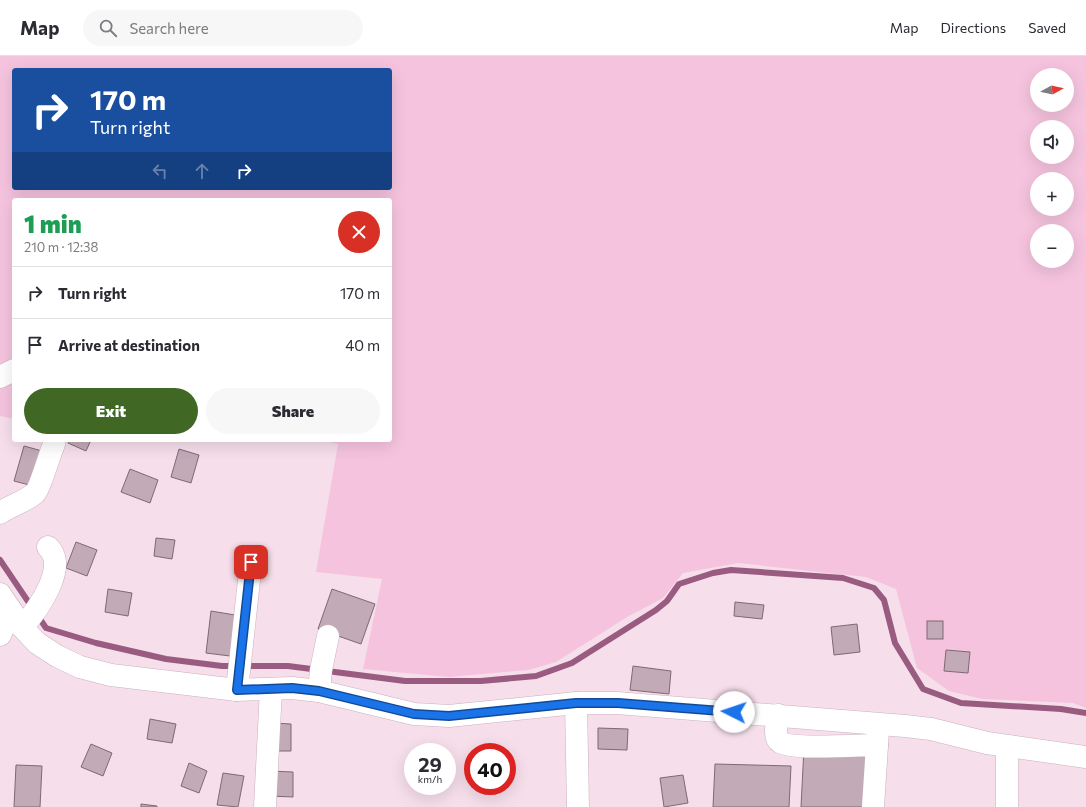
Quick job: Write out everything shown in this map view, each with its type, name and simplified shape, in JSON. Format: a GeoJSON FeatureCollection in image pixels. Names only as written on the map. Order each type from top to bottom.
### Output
{"type":"FeatureCollection","features":[{"type":"Feature","properties":{"kind":"street"},"geometry":{"type":"LineString","coordinates":[[0,377],[12,371]]}},
{"type":"Feature","properties":{"kind":"street"},"geometry":{"type":"LineString","coordinates":[[0,513],[10,506],[21,503],[36,492],[54,444]]}},
{"type":"Feature","properties":{"kind":"street"},"geometry":{"type":"LineString","coordinates":[[0,635],[52,577],[55,560],[53,552],[48,547]]}},
{"type":"Feature","properties":{"kind":"street"},"geometry":{"type":"LineString","coordinates":[[238,679],[251,562]]}},
{"type":"Feature","properties":{"kind":"street"},"geometry":{"type":"LineString","coordinates":[[21,611],[37,643],[57,656],[80,667],[111,675],[238,679],[271,690],[292,688],[323,664],[414,714],[449,716],[576,703],[618,703],[878,723],[931,729],[1007,746],[1086,757]]}},
{"type":"Feature","properties":{"kind":"street"},"geometry":{"type":"LineString","coordinates":[[265,807],[271,690]]}},
{"type":"Feature","properties":{"kind":"street"},"geometry":{"type":"LineString","coordinates":[[576,703],[578,807]]}},
{"type":"Feature","properties":{"kind":"street"},"geometry":{"type":"LineString","coordinates":[[778,715],[776,738],[780,743],[794,746],[877,745]]}},
{"type":"Feature","properties":{"kind":"street"},"geometry":{"type":"LineString","coordinates":[[873,807],[878,723]]}},
{"type":"Feature","properties":{"kind":"street"},"geometry":{"type":"LineString","coordinates":[[1007,746],[1007,807]]}},
{"type":"Feature","properties":{"kind":"shaded area"},"geometry":{"type":"Polygon","coordinates":[[[0,56],[1086,56],[1086,708],[1073,703],[982,699],[949,691],[917,668],[896,589],[866,577],[738,563],[683,573],[663,598],[627,617],[556,662],[528,670],[449,677],[363,669],[382,579],[316,572],[338,444],[330,442],[392,442],[392,198],[12,198],[12,419],[0,416],[0,56]]]}},
{"type":"Feature","properties":{"kind":"building"},"geometry":{"type":"Polygon","coordinates":[[[69,442],[90,442],[86,451],[68,443],[69,442]]]}},
{"type":"Feature","properties":{"kind":"building"},"geometry":{"type":"Polygon","coordinates":[[[24,446],[46,452],[37,487],[14,481],[24,446]]]}},
{"type":"Feature","properties":{"kind":"building"},"geometry":{"type":"Polygon","coordinates":[[[179,449],[199,455],[191,483],[171,477],[179,449]]]}},
{"type":"Feature","properties":{"kind":"building"},"geometry":{"type":"Polygon","coordinates":[[[130,469],[158,480],[150,503],[121,492],[130,469]]]}},
{"type":"Feature","properties":{"kind":"building"},"geometry":{"type":"Polygon","coordinates":[[[156,538],[175,540],[172,559],[154,556],[156,538]]]}},
{"type":"Feature","properties":{"kind":"building"},"geometry":{"type":"Polygon","coordinates":[[[76,542],[97,550],[87,576],[66,568],[76,542]]]}},
{"type":"Feature","properties":{"kind":"building"},"geometry":{"type":"Polygon","coordinates":[[[108,589],[132,593],[128,616],[105,612],[108,589]]]}},
{"type":"Feature","properties":{"kind":"building"},"geometry":{"type":"Polygon","coordinates":[[[332,589],[375,604],[361,644],[318,629],[332,589]]]}},
{"type":"Feature","properties":{"kind":"building"},"geometry":{"type":"Polygon","coordinates":[[[735,602],[764,605],[762,619],[734,616],[735,602]]]}},
{"type":"Feature","properties":{"kind":"building"},"geometry":{"type":"Polygon","coordinates":[[[211,611],[235,615],[230,656],[206,653],[211,611]]]}},
{"type":"Feature","properties":{"kind":"building"},"geometry":{"type":"Polygon","coordinates":[[[927,621],[943,621],[943,639],[927,639],[927,621]]]}},
{"type":"Feature","properties":{"kind":"building"},"geometry":{"type":"Polygon","coordinates":[[[857,624],[860,652],[834,655],[831,627],[857,624]]]}},
{"type":"Feature","properties":{"kind":"building"},"geometry":{"type":"Polygon","coordinates":[[[946,650],[970,652],[968,673],[944,671],[946,650]]]}},
{"type":"Feature","properties":{"kind":"building"},"geometry":{"type":"Polygon","coordinates":[[[633,666],[671,671],[669,694],[630,690],[633,666]]]}},
{"type":"Feature","properties":{"kind":"building"},"geometry":{"type":"Polygon","coordinates":[[[150,719],[176,724],[172,743],[147,739],[150,719]]]}},
{"type":"Feature","properties":{"kind":"building"},"geometry":{"type":"Polygon","coordinates":[[[273,723],[291,724],[291,751],[273,751],[273,723]]]}},
{"type":"Feature","properties":{"kind":"building"},"geometry":{"type":"Polygon","coordinates":[[[598,728],[628,729],[627,750],[598,749],[598,728]]]}},
{"type":"Feature","properties":{"kind":"building"},"geometry":{"type":"Polygon","coordinates":[[[91,744],[112,753],[103,776],[81,767],[91,744]]]}},
{"type":"Feature","properties":{"kind":"building"},"geometry":{"type":"Polygon","coordinates":[[[804,747],[871,750],[869,807],[801,807],[804,747]]]}},
{"type":"Feature","properties":{"kind":"building"},"geometry":{"type":"Polygon","coordinates":[[[189,763],[207,771],[199,793],[181,786],[189,763]]]}},
{"type":"Feature","properties":{"kind":"building"},"geometry":{"type":"Polygon","coordinates":[[[715,764],[791,766],[789,807],[713,807],[715,764]]]}},
{"type":"Feature","properties":{"kind":"building"},"geometry":{"type":"Polygon","coordinates":[[[16,765],[42,766],[40,807],[14,807],[16,765]]]}},
{"type":"Feature","properties":{"kind":"building"},"geometry":{"type":"Polygon","coordinates":[[[270,771],[293,772],[293,797],[269,796],[270,771]]]}},
{"type":"Feature","properties":{"kind":"building"},"geometry":{"type":"Polygon","coordinates":[[[223,773],[244,776],[238,807],[217,805],[223,773]]]}},
{"type":"Feature","properties":{"kind":"building"},"geometry":{"type":"Polygon","coordinates":[[[683,775],[688,803],[664,807],[660,778],[683,775]]]}},
{"type":"Feature","properties":{"kind":"building"},"geometry":{"type":"Polygon","coordinates":[[[141,804],[157,806],[157,807],[141,807],[141,804]]]}},
{"type":"Feature","properties":{"kind":"waterway"},"geometry":{"type":"LineString","coordinates":[[0,560],[46,628],[96,643],[166,659],[222,666],[288,666],[405,681],[481,681],[536,676],[572,663],[656,610],[667,601],[679,584],[713,573],[731,570],[843,578],[874,588],[884,600],[895,643],[923,689],[961,703],[1061,709],[1086,713]]}},
{"type":"Feature","properties":{"kind":"route"},"geometry":{"type":"LineString","coordinates":[[251,562],[237,690],[271,690],[292,688],[319,691],[414,714],[449,716],[576,703],[618,703],[734,712]]}}]}
